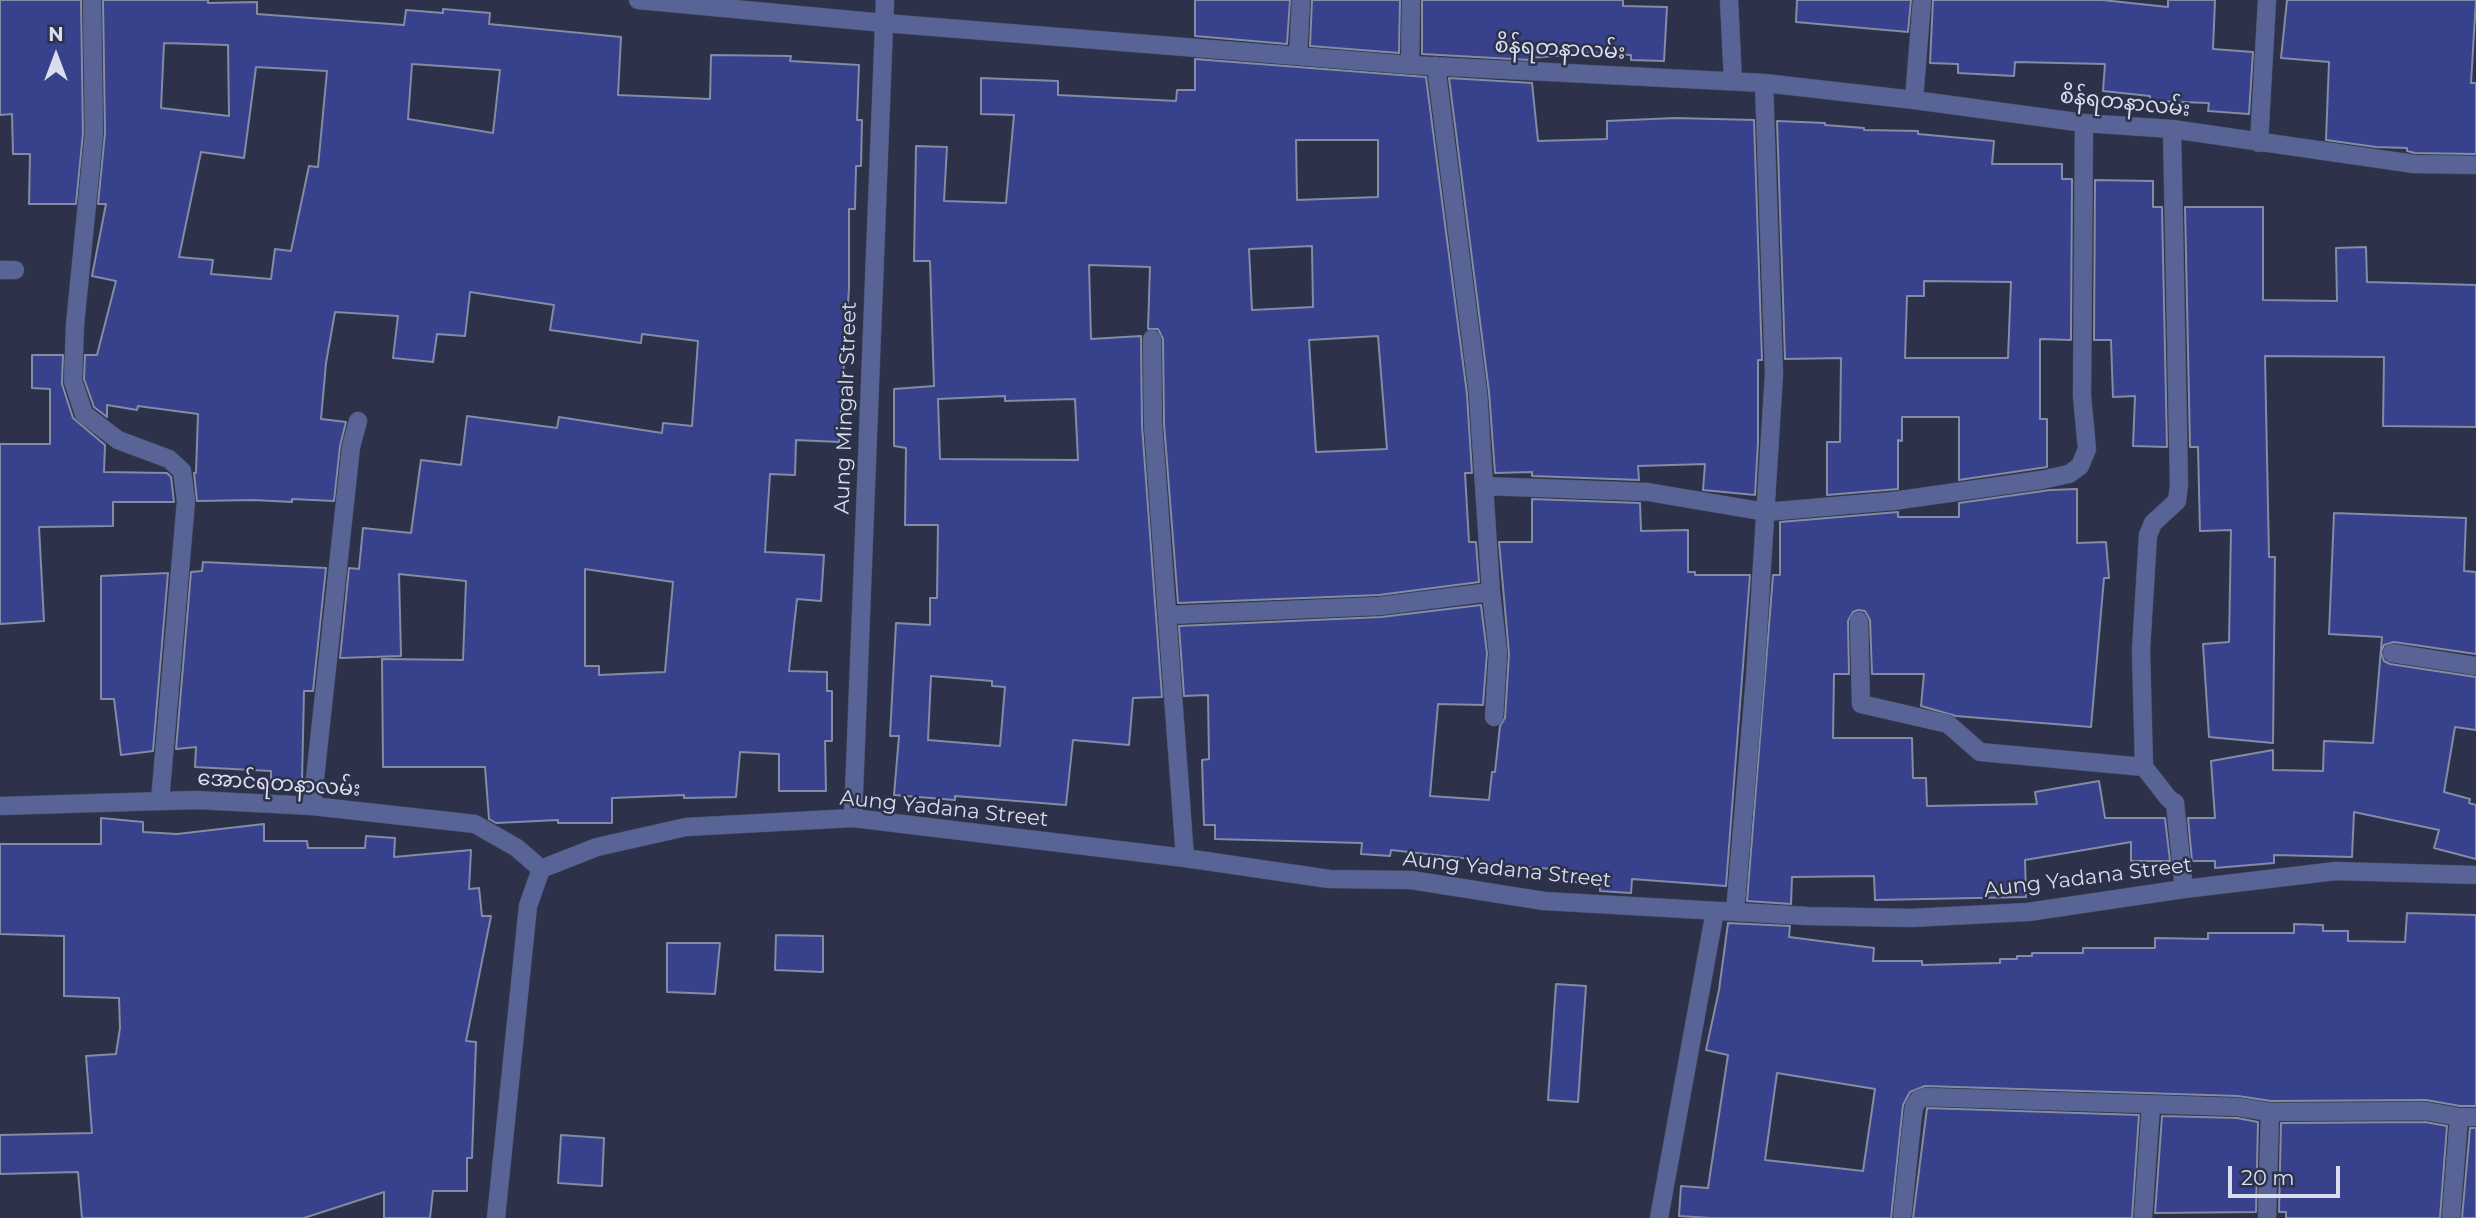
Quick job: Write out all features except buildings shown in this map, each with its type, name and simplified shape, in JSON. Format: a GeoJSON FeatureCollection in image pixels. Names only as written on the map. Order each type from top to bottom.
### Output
{"type":"FeatureCollection","features":[{"type":"Feature","properties":{"kind":"street"},"geometry":{"type":"LineString","coordinates":[[92,0],[94,132],[75,325],[73,381],[85,414],[118,440],[169,459],[182,471],[186,501],[160,801]]}},
{"type":"Feature","properties":{"kind":"street","name":"စိန်ရတနာလမ်း"},"geometry":{"type":"LineString","coordinates":[[638,0],[884,23],[1410,65],[1764,83],[2084,123],[2172,130],[2414,164],[2476,164]]}},
{"type":"Feature","properties":{"kind":"street","name":"Aung Mingalr Street"},"geometry":{"type":"LineString","coordinates":[[853,818],[885,0]]}},
{"type":"Feature","properties":{"kind":"street"},"geometry":{"type":"LineString","coordinates":[[1298,56],[1301,0]]}},
{"type":"Feature","properties":{"kind":"street"},"geometry":{"type":"LineString","coordinates":[[1410,65],[1412,0]]}},
{"type":"Feature","properties":{"kind":"street"},"geometry":{"type":"LineString","coordinates":[[1729,0],[1733,81]]}},
{"type":"Feature","properties":{"kind":"street"},"geometry":{"type":"LineString","coordinates":[[1914,100],[1922,0]]}},
{"type":"Feature","properties":{"kind":"street"},"geometry":{"type":"LineString","coordinates":[[2259,143],[2267,0]]}},
{"type":"Feature","properties":{"kind":"street"},"geometry":{"type":"LineString","coordinates":[[1436,66],[1478,393],[1491,592],[1498,653],[1494,718]]}},
{"type":"Feature","properties":{"kind":"street"},"geometry":{"type":"LineString","coordinates":[[1735,912],[1755,678],[1774,373],[1764,83]]}},
{"type":"Feature","properties":{"kind":"street"},"geometry":{"type":"LineString","coordinates":[[1485,486],[1648,492],[1766,512],[1894,501],[2041,481],[2068,474],[2080,466],[2087,449],[2082,396],[2084,123]]}},
{"type":"Feature","properties":{"kind":"street"},"geometry":{"type":"LineString","coordinates":[[2172,130],[2179,485],[2177,501],[2153,523],[2148,535],[2141,650],[2144,767],[2175,803],[2184,889]]}},
{"type":"Feature","properties":{"kind":"street"},"geometry":{"type":"LineString","coordinates":[[1152,339],[1153,424],[1185,858]]}},
{"type":"Feature","properties":{"kind":"street"},"geometry":{"type":"LineString","coordinates":[[312,806],[351,447],[358,421]]}},
{"type":"Feature","properties":{"kind":"street"},"geometry":{"type":"LineString","coordinates":[[1168,615],[1380,606],[1491,592]]}},
{"type":"Feature","properties":{"kind":"street"},"geometry":{"type":"LineString","coordinates":[[1858,621],[1861,704],[1948,724],[1980,752],[2144,767]]}},
{"type":"Feature","properties":{"kind":"street"},"geometry":{"type":"LineString","coordinates":[[2392,653],[2476,666]]}},
{"type":"Feature","properties":{"kind":"street","name":"အောင်ရတနာလမ်း"},"geometry":{"type":"LineString","coordinates":[[0,806],[196,800],[312,806],[475,824],[517,848],[541,869]]}},
{"type":"Feature","properties":{"kind":"street","name":"Aung Yadana Street"},"geometry":{"type":"LineString","coordinates":[[541,869],[597,847],[686,827],[853,818],[1185,858],[1329,879],[1411,880],[1544,901],[1807,916],[1911,918],[2028,912],[2184,889],[2336,872],[2476,875]]}},
{"type":"Feature","properties":{"kind":"street"},"geometry":{"type":"LineString","coordinates":[[496,1218],[528,906],[541,869]]}},
{"type":"Feature","properties":{"kind":"street"},"geometry":{"type":"LineString","coordinates":[[1659,1218],[1716,911]]}},
{"type":"Feature","properties":{"kind":"street"},"geometry":{"type":"LineString","coordinates":[[1902,1218],[1914,1107],[1919,1099],[1938,1098],[2238,1107],[2270,1112],[2426,1111],[2468,1117],[2451,1218]]}},
{"type":"Feature","properties":{"kind":"street"},"geometry":{"type":"LineString","coordinates":[[2143,1218],[2151,1105]]}},
{"type":"Feature","properties":{"kind":"street"},"geometry":{"type":"LineString","coordinates":[[2267,1218],[2270,1112]]}}]}
